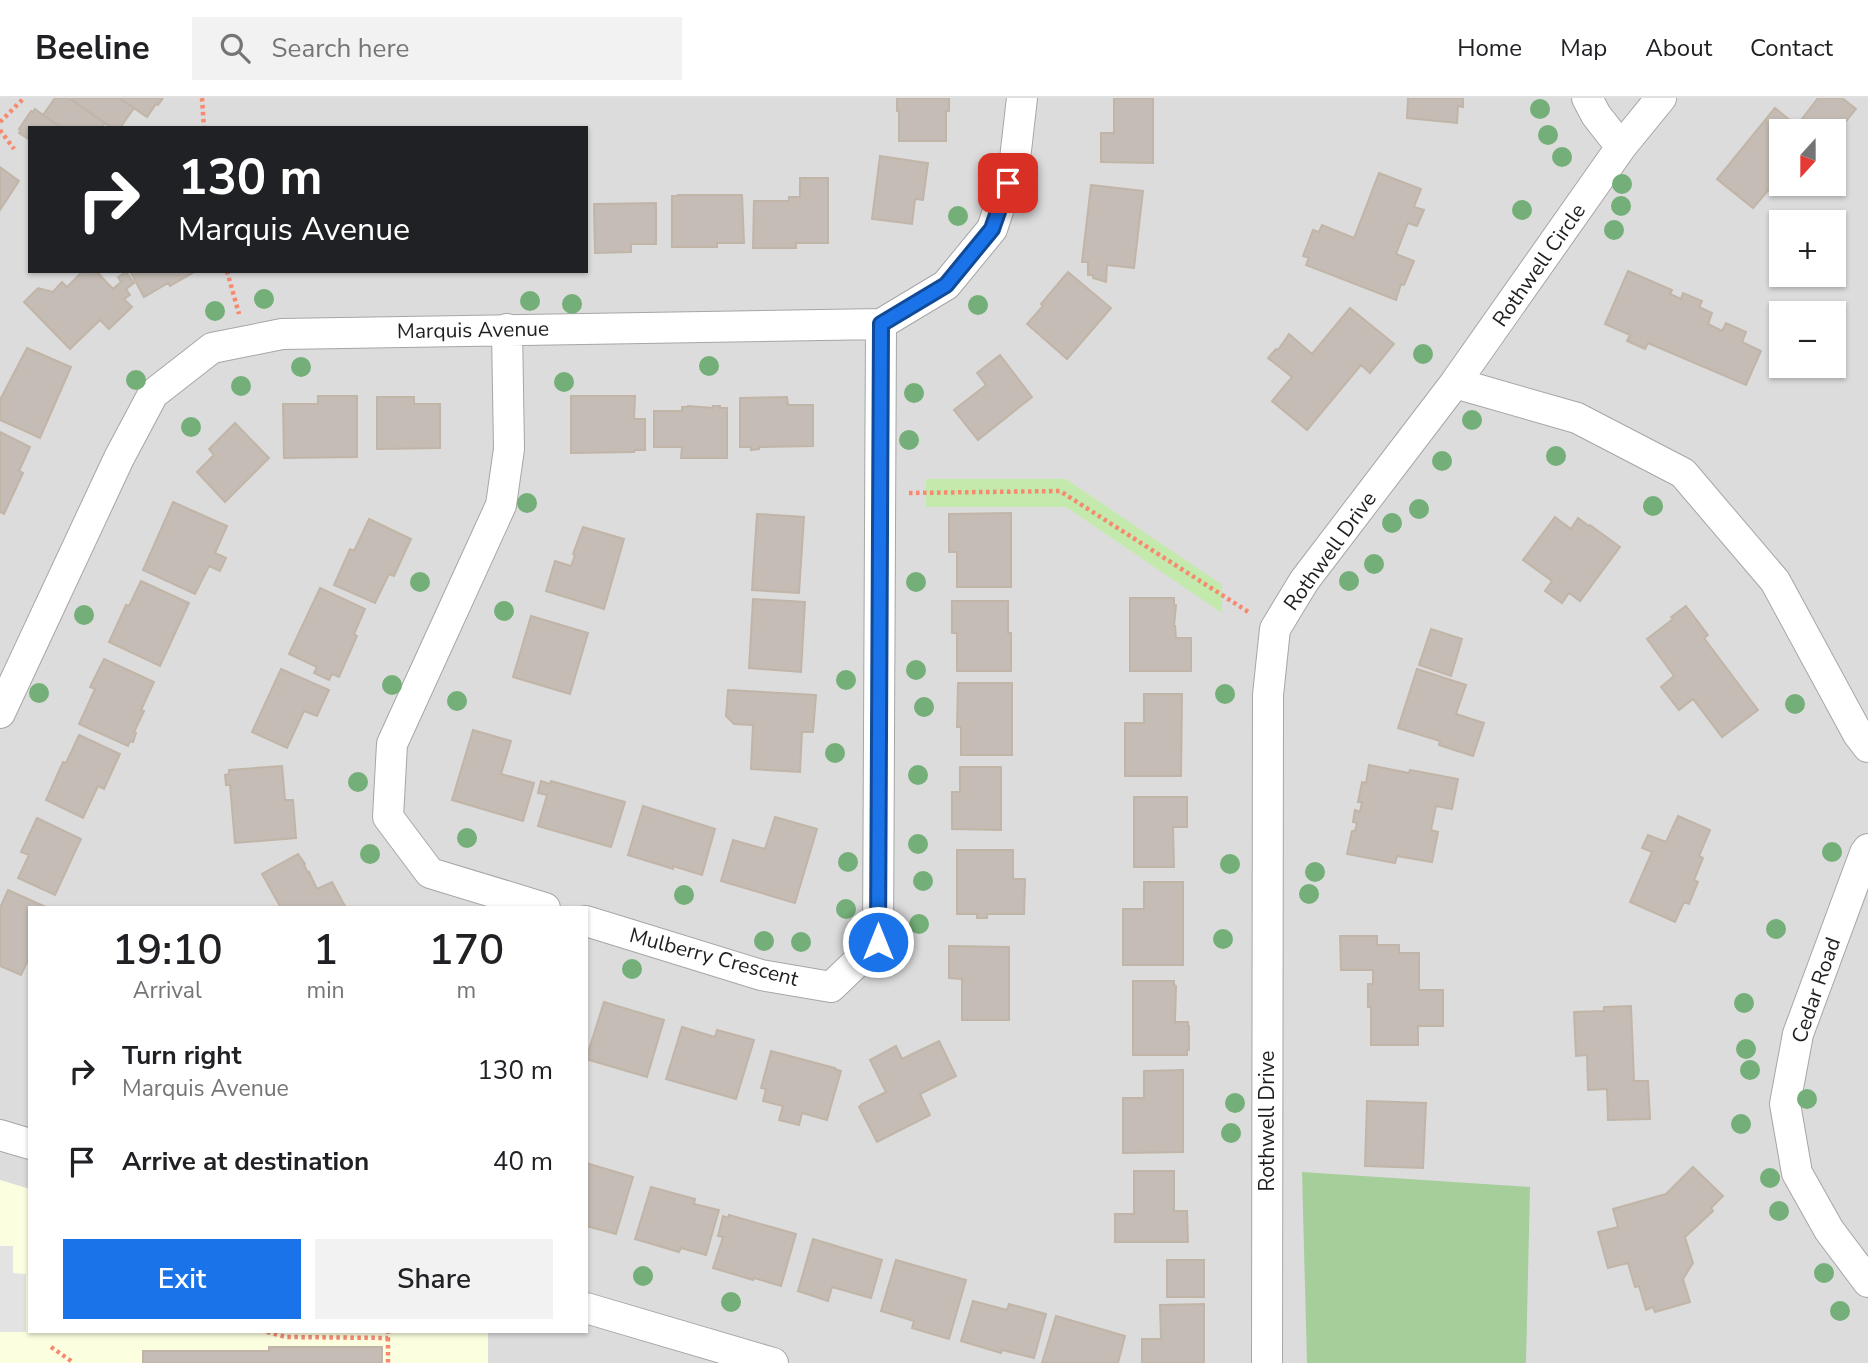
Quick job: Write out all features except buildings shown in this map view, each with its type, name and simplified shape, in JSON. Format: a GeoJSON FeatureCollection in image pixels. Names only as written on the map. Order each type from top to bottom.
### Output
{"type":"FeatureCollection","features":[{"type":"Feature","properties":{"kind":"street"},"geometry":{"type":"LineString","coordinates":[[881,324],[946,285],[992,229],[1015,159],[1022,98]]}},
{"type":"Feature","properties":{"kind":"street"},"geometry":{"type":"LineString","coordinates":[[1587,98],[1621,147]]}},
{"type":"Feature","properties":{"kind":"street","name":"Rothwell Circle"},"geometry":{"type":"LineString","coordinates":[[1455,383],[1621,147],[1661,98]]}},
{"type":"Feature","properties":{"kind":"street","name":"Marquis Avenue"},"geometry":{"type":"LineString","coordinates":[[0,713],[119,458],[153,394],[212,348],[282,334],[881,324]]}},
{"type":"Feature","properties":{"kind":"street","name":"Mulberry Crescent"},"geometry":{"type":"LineString","coordinates":[[588,922],[761,975],[831,987],[878,942],[881,324]]}},
{"type":"Feature","properties":{"kind":"street"},"geometry":{"type":"LineString","coordinates":[[507,329],[509,449],[501,505],[392,744],[388,817],[430,873],[538,906]]}},
{"type":"Feature","properties":{"kind":"street"},"geometry":{"type":"LineString","coordinates":[[1455,383],[1577,418],[1683,473],[1775,582],[1858,734],[1868,747]]}},
{"type":"Feature","properties":{"kind":"street","name":"Rothwell Drive"},"geometry":{"type":"LineString","coordinates":[[1267,1363],[1268,709],[1275,629],[1304,581],[1455,383]]}},
{"type":"Feature","properties":{"kind":"street","name":"Cedar Road"},"geometry":{"type":"LineString","coordinates":[[1868,849],[1798,1034],[1785,1104],[1797,1172],[1829,1230],[1868,1282]]}},
{"type":"Feature","properties":{"kind":"street"},"geometry":{"type":"LineString","coordinates":[[0,1135],[28,1143]]}},
{"type":"Feature","properties":{"kind":"street"},"geometry":{"type":"LineString","coordinates":[[588,1309],[692,1352],[773,1363]]}},
{"type":"Feature","properties":{"kind":"path"},"geometry":{"type":"LineString","coordinates":[[0,122],[24,98]]}},
{"type":"Feature","properties":{"kind":"path"},"geometry":{"type":"LineString","coordinates":[[202,98],[204,126]]}},
{"type":"Feature","properties":{"kind":"path"},"geometry":{"type":"LineString","coordinates":[[0,130],[14,149]]}},
{"type":"Feature","properties":{"kind":"path"},"geometry":{"type":"LineString","coordinates":[[228,273],[239,315]]}},
{"type":"Feature","properties":{"kind":"path"},"geometry":{"type":"LineString","coordinates":[[880,494],[1060,491],[1275,629]]}},
{"type":"Feature","properties":{"kind":"path"},"geometry":{"type":"LineString","coordinates":[[271,1333],[285,1337],[388,1338]]}},
{"type":"Feature","properties":{"kind":"path"},"geometry":{"type":"LineString","coordinates":[[387,1333],[388,1363]]}},
{"type":"Feature","properties":{"kind":"path"},"geometry":{"type":"LineString","coordinates":[[51,1347],[74,1363]]}},
{"type":"Feature","properties":{"kind":"shaded area"},"geometry":{"type":"Polygon","coordinates":[[[0,98],[1868,98],[1868,1363],[0,1363],[0,98]]]}},
{"type":"Feature","properties":{"kind":"shaded area"},"geometry":{"type":"Polygon","coordinates":[[[0,1180],[28,1188],[28,1333],[488,1333],[488,1363],[0,1363],[0,1180]]]}},
{"type":"Feature","properties":{"kind":"shaded area"},"geometry":{"type":"Polygon","coordinates":[[[0,1246],[13,1246],[13,1273],[26,1274],[26,1332],[0,1332],[0,1246]]]}},
{"type":"Feature","properties":{"kind":"green space"},"geometry":{"type":"Polygon","coordinates":[[[926,479],[1066,479],[1222,585],[1222,613],[1066,507],[926,507],[926,479]]]}},
{"type":"Feature","properties":{"kind":"green space"},"geometry":{"type":"Polygon","coordinates":[[[1302,1172],[1530,1187],[1526,1363],[1307,1363],[1302,1172]]]}},
{"type":"Feature","properties":{"kind":"route"},"geometry":{"type":"LineString","coordinates":[[878,942],[881,324],[946,285],[992,229],[1008,183]]}}]}
